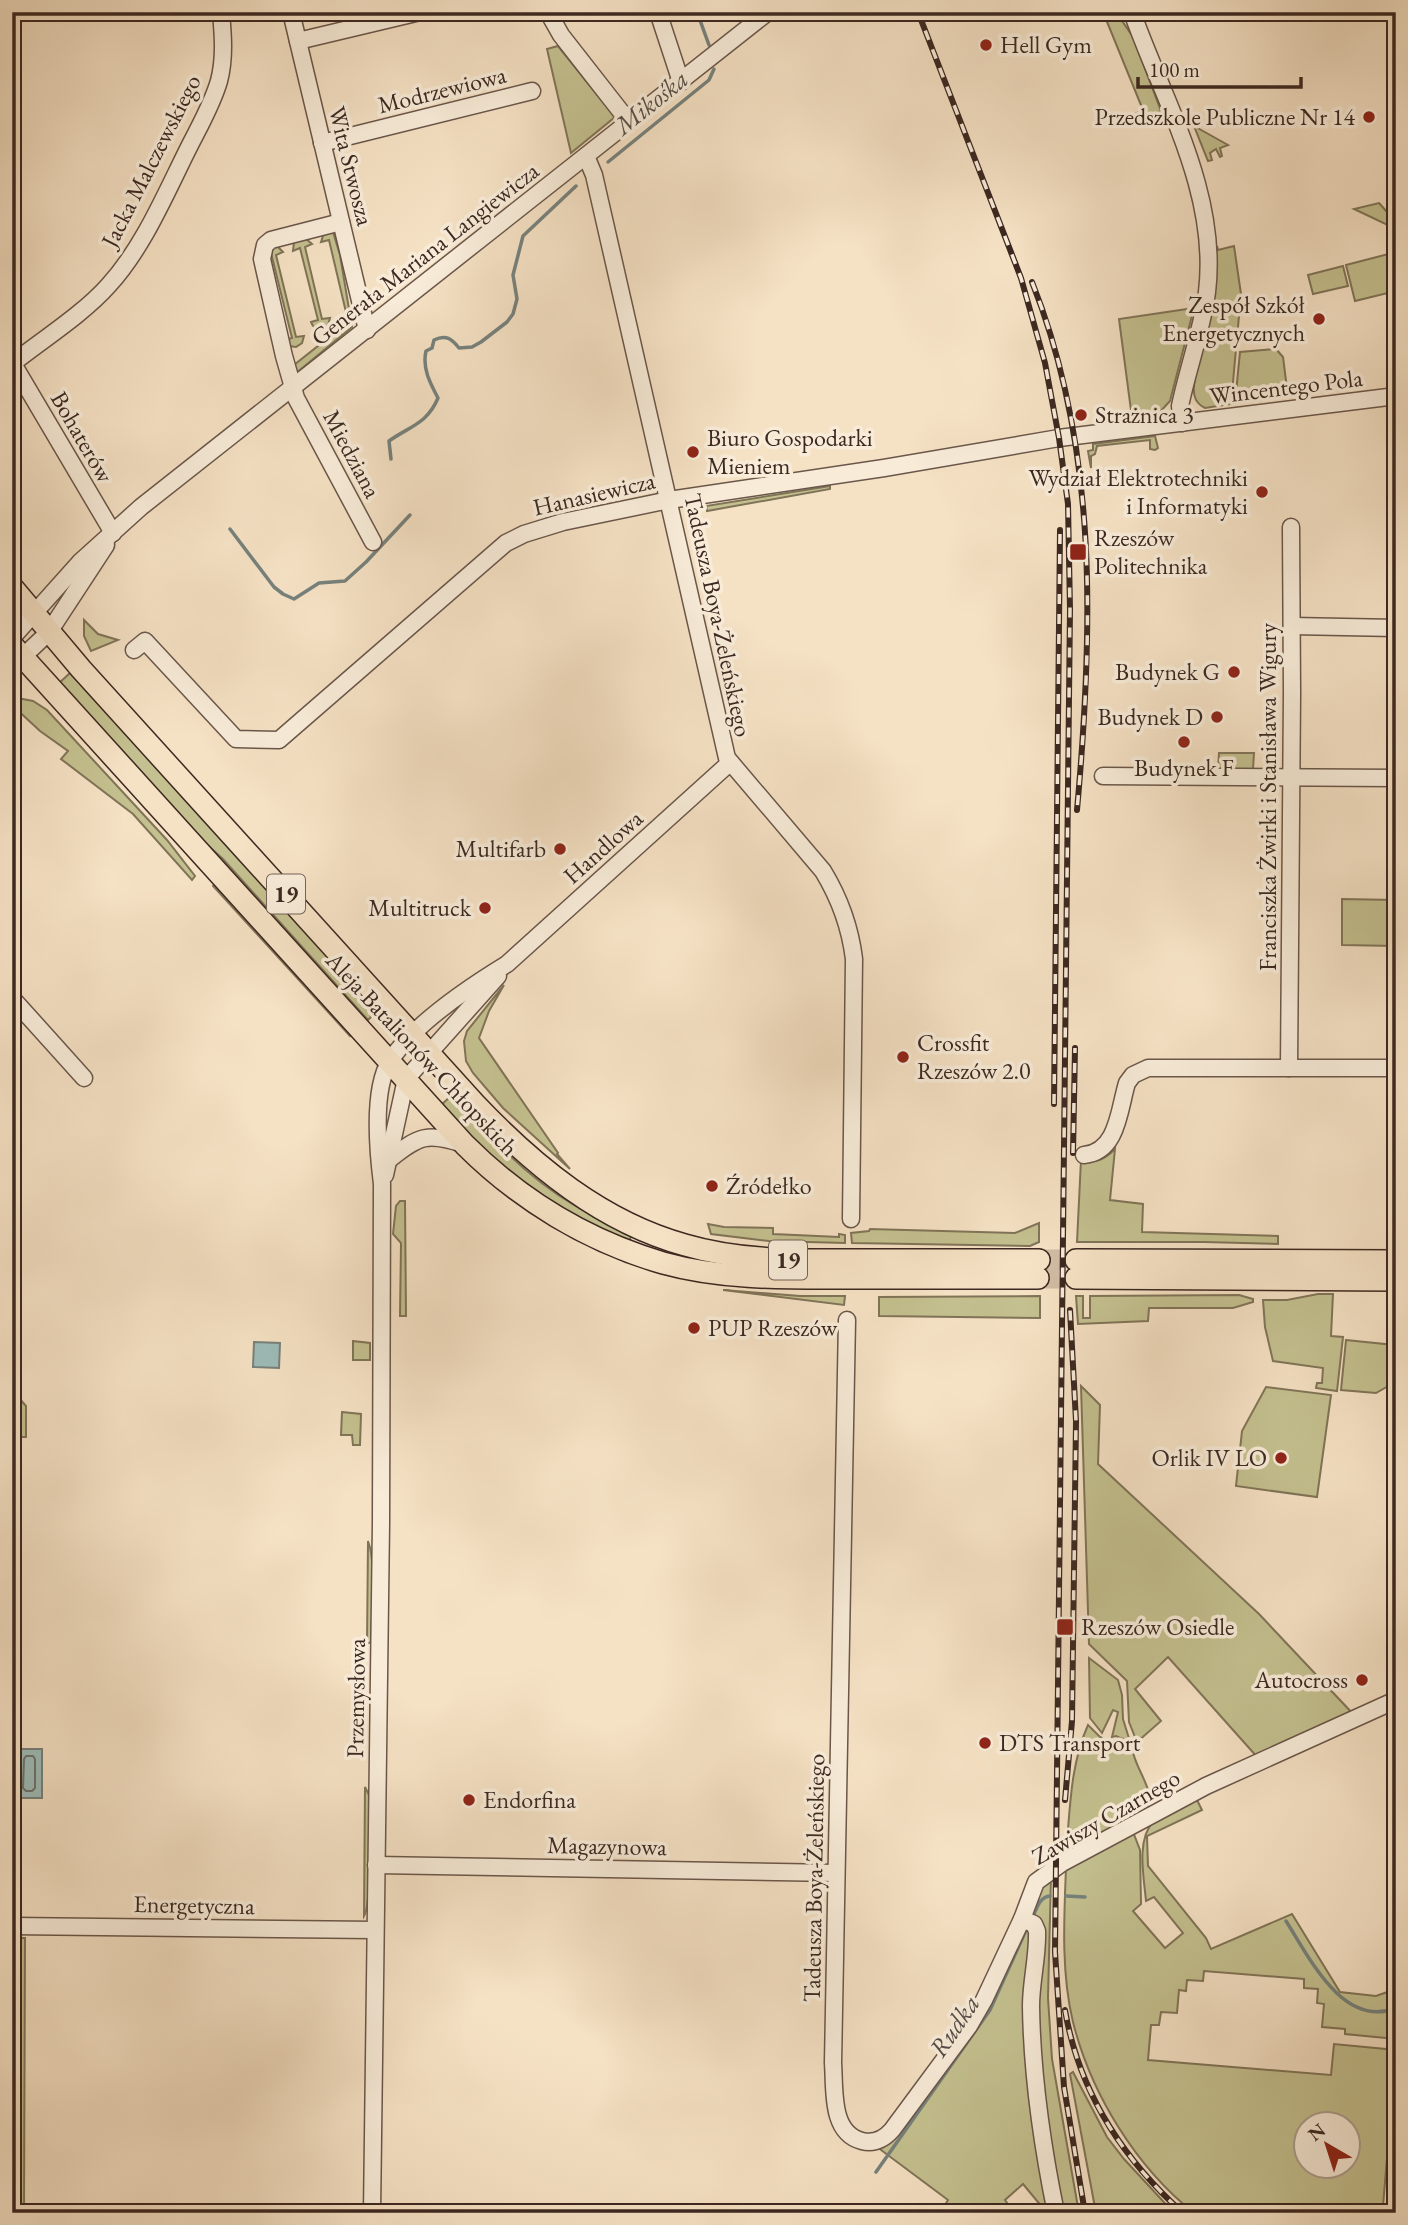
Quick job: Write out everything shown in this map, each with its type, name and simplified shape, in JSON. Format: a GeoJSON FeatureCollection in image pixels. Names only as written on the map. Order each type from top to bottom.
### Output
{"type":"FeatureCollection","features":[{"type":"Feature","properties":{"kind":"main road","name":"19"},"geometry":{"type":"LineString","coordinates":[[12,587],[34,614]]}},
{"type":"Feature","properties":{"kind":"main road","name":"Aleja Batalionów Chłopskich"},"geometry":{"type":"LineString","coordinates":[[16,656],[465,1145],[495,1173],[557,1217],[609,1244],[664,1263],[716,1273],[769,1278],[1039,1269],[790,1260],[723,1254],[669,1240],[608,1212],[556,1179],[493,1122],[430,1054],[34,614]]}},
{"type":"Feature","properties":{"kind":"main road"},"geometry":{"type":"LineString","coordinates":[[1396,1261],[1076,1269],[1396,1280]]}},
{"type":"Feature","properties":{"kind":"street","name":"Jacka Malczewskiego"},"geometry":{"type":"LineString","coordinates":[[12,363],[105,290],[132,254],[214,95],[223,51],[221,12]]}},
{"type":"Feature","properties":{"kind":"street","name":"Wita Stwosza"},"geometry":{"type":"LineString","coordinates":[[291,12],[367,330]]}},
{"type":"Feature","properties":{"kind":"street"},"geometry":{"type":"LineString","coordinates":[[298,41],[420,12]]}},
{"type":"Feature","properties":{"kind":"street"},"geometry":{"type":"LineString","coordinates":[[548,12],[561,35],[629,122]]}},
{"type":"Feature","properties":{"kind":"street"},"geometry":{"type":"LineString","coordinates":[[658,12],[681,82]]}},
{"type":"Feature","properties":{"kind":"street","name":"Generała Mariana Langiewicza"},"geometry":{"type":"LineString","coordinates":[[12,638],[82,560],[149,501],[768,12]]}},
{"type":"Feature","properties":{"kind":"street"},"geometry":{"type":"LineString","coordinates":[[1132,15],[1194,170],[1202,200],[1208,262],[1207,292],[1180,406],[1182,423]]}},
{"type":"Feature","properties":{"kind":"street","name":"Modrzewiowa"},"geometry":{"type":"LineString","coordinates":[[322,143],[532,91]]}},
{"type":"Feature","properties":{"kind":"street","name":"Tadeusza Boya-Żeleńskiego"},"geometry":{"type":"LineString","coordinates":[[586,156],[594,175],[724,749],[730,764],[823,871],[839,898],[848,923],[854,959],[851,1219]]}},
{"type":"Feature","properties":{"kind":"street","name":"Miedziana"},"geometry":{"type":"LineString","coordinates":[[341,222],[271,240],[262,251],[292,388],[373,542]]}},
{"type":"Feature","properties":{"kind":"street","name":"Bohaterów"},"geometry":{"type":"LineString","coordinates":[[12,363],[113,533]]}},
{"type":"Feature","properties":{"kind":"street","name":"Wincentego Pola"},"geometry":{"type":"LineString","coordinates":[[1182,423],[1396,396]]}},
{"type":"Feature","properties":{"kind":"street","name":"Hanasiewicza"},"geometry":{"type":"LineString","coordinates":[[134,650],[145,641],[236,739],[279,740],[506,543],[524,534],[563,522],[669,500],[884,468],[1059,438],[1182,423]]}},
{"type":"Feature","properties":{"kind":"street","name":"Franciszka Żwirki i Stanisława Wigury"},"geometry":{"type":"LineString","coordinates":[[1289,1068],[1291,527]]}},
{"type":"Feature","properties":{"kind":"street","name":"Generała Mariana Langiewicza"},"geometry":{"type":"LineString","coordinates":[[16,656],[49,632],[79,590],[113,533]]}},
{"type":"Feature","properties":{"kind":"street"},"geometry":{"type":"LineString","coordinates":[[1292,626],[1396,628]]}},
{"type":"Feature","properties":{"kind":"street","name":"Handlowa"},"geometry":{"type":"LineString","coordinates":[[406,1079],[507,964],[730,764]]}},
{"type":"Feature","properties":{"kind":"street"},"geometry":{"type":"LineString","coordinates":[[1103,776],[1396,778]]}},
{"type":"Feature","properties":{"kind":"street","name":"Handlowa"},"geometry":{"type":"LineString","coordinates":[[390,1061],[413,1035],[474,984],[507,964]]}},
{"type":"Feature","properties":{"kind":"street"},"geometry":{"type":"LineString","coordinates":[[12,998],[84,1078]]}},
{"type":"Feature","properties":{"kind":"street","name":"Przemysłowa"},"geometry":{"type":"LineString","coordinates":[[372,2213],[382,1184],[378,1155],[380,1100],[384,1074],[390,1061]]}},
{"type":"Feature","properties":{"kind":"street"},"geometry":{"type":"LineString","coordinates":[[1084,1155],[1094,1154],[1109,1142],[1128,1083],[1141,1070],[1160,1066],[1396,1068]]}},
{"type":"Feature","properties":{"kind":"street","name":"Przemysłowa"},"geometry":{"type":"LineString","coordinates":[[382,1184],[390,1159],[406,1079]]}},
{"type":"Feature","properties":{"kind":"street"},"geometry":{"type":"LineString","coordinates":[[390,1159],[417,1139],[428,1136],[443,1137],[465,1145]]}},
{"type":"Feature","properties":{"kind":"street","name":"Tadeusza Boya-Żeleńskiego"},"geometry":{"type":"LineString","coordinates":[[847,1320],[833,2063],[838,2116],[845,2131],[864,2142],[882,2140],[892,2130],[969,2026],[1027,1921]]}},
{"type":"Feature","properties":{"kind":"street","name":"Zawiszy Czarnego"},"geometry":{"type":"LineString","coordinates":[[1056,2213],[1039,2109],[1033,2045],[1032,1987],[1038,1938],[1027,1921],[1036,1882],[1062,1863],[1206,1786],[1396,1700]]}},
{"type":"Feature","properties":{"kind":"street","name":"Magazynowa"},"geometry":{"type":"LineString","coordinates":[[376,1865],[836,1873]]}},
{"type":"Feature","properties":{"kind":"street","name":"Energetyczna"},"geometry":{"type":"LineString","coordinates":[[12,1926],[375,1930]]}},
{"type":"Feature","properties":{"kind":"shaded area"},"geometry":{"type":"Polygon","coordinates":[[[1103,12],[1116,12],[1133,37],[1161,111],[1138,122],[1135,114],[1143,110],[1103,12]]]}},
{"type":"Feature","properties":{"kind":"shaded area"},"geometry":{"type":"Polygon","coordinates":[[[558,46],[615,117],[571,153],[547,49],[558,46]]]}},
{"type":"Feature","properties":{"kind":"shaded area"},"geometry":{"type":"Polygon","coordinates":[[[1194,126],[1228,145],[1220,148],[1222,156],[1220,157],[1216,149],[1210,153],[1212,160],[1208,161],[1194,126]]]}},
{"type":"Feature","properties":{"kind":"shaded area"},"geometry":{"type":"Polygon","coordinates":[[[1379,203],[1396,222],[1396,229],[1354,209],[1379,203]]]}},
{"type":"Feature","properties":{"kind":"shaded area"},"geometry":{"type":"Polygon","coordinates":[[[333,232],[340,255],[352,327],[295,374],[294,365],[342,327],[349,325],[329,240],[321,242],[324,233],[333,232]]]}},
{"type":"Feature","properties":{"kind":"shaded area"},"geometry":{"type":"Polygon","coordinates":[[[305,238],[312,244],[305,247],[322,319],[330,318],[323,329],[316,328],[311,322],[318,320],[300,248],[293,251],[294,242],[305,238]]]}},
{"type":"Feature","properties":{"kind":"shaded area"},"geometry":{"type":"Polygon","coordinates":[[[277,246],[283,252],[276,255],[296,337],[304,336],[302,343],[296,347],[289,346],[285,340],[292,338],[271,253],[272,248],[277,246]]]}},
{"type":"Feature","properties":{"kind":"shaded area"},"geometry":{"type":"Polygon","coordinates":[[[1217,246],[1218,250],[1234,246],[1241,294],[1231,404],[1205,408],[1196,399],[1193,375],[1217,246]]]}},
{"type":"Feature","properties":{"kind":"shaded area"},"geometry":{"type":"Polygon","coordinates":[[[1396,252],[1396,291],[1355,301],[1346,265],[1396,252]]]}},
{"type":"Feature","properties":{"kind":"shaded area"},"geometry":{"type":"Polygon","coordinates":[[[1343,266],[1348,286],[1313,294],[1308,275],[1343,266]]]}},
{"type":"Feature","properties":{"kind":"shaded area"},"geometry":{"type":"Polygon","coordinates":[[[1194,308],[1170,401],[1159,413],[1132,418],[1119,319],[1194,308]]]}},
{"type":"Feature","properties":{"kind":"shaded area"},"geometry":{"type":"Polygon","coordinates":[[[1276,349],[1283,357],[1287,389],[1280,390],[1280,397],[1235,403],[1240,352],[1276,349]]]}},
{"type":"Feature","properties":{"kind":"shaded area"},"geometry":{"type":"Polygon","coordinates":[[[1155,436],[1158,448],[1155,450],[1150,449],[1150,440],[1097,446],[1095,454],[1091,456],[1091,468],[1088,451],[1093,450],[1093,444],[1155,436]]]}},
{"type":"Feature","properties":{"kind":"shaded area"},"geometry":{"type":"Polygon","coordinates":[[[830,486],[830,489],[707,511],[706,506],[830,486]]]}},
{"type":"Feature","properties":{"kind":"shaded area"},"geometry":{"type":"Polygon","coordinates":[[[84,620],[98,634],[118,640],[91,651],[84,636],[84,620]]]}},
{"type":"Feature","properties":{"kind":"shaded area"},"geometry":{"type":"Polygon","coordinates":[[[70,673],[380,1008],[368,1020],[223,859],[193,832],[58,684],[70,673]]]}},
{"type":"Feature","properties":{"kind":"shaded area"},"geometry":{"type":"Polygon","coordinates":[[[12,697],[33,701],[47,710],[167,840],[195,876],[192,880],[133,814],[61,759],[68,751],[40,731],[12,705],[12,697]]]}},
{"type":"Feature","properties":{"kind":"shaded area"},"geometry":{"type":"Polygon","coordinates":[[[1219,753],[1254,753],[1253,769],[1218,769],[1219,753]]]}},
{"type":"Feature","properties":{"kind":"shaded area"},"geometry":{"type":"Polygon","coordinates":[[[215,883],[351,1035],[350,1036],[213,886],[215,883]]]}},
{"type":"Feature","properties":{"kind":"shaded area"},"geometry":{"type":"Polygon","coordinates":[[[1342,899],[1396,900],[1396,946],[1342,945],[1342,899]]]}},
{"type":"Feature","properties":{"kind":"shaded area"},"geometry":{"type":"Polygon","coordinates":[[[504,985],[489,1011],[479,1038],[557,1154],[570,1169],[503,1108],[466,1061],[464,1041],[467,1031],[504,985]]]}},
{"type":"Feature","properties":{"kind":"shaded area"},"geometry":{"type":"Polygon","coordinates":[[[452,1095],[524,1169],[574,1205],[629,1231],[630,1240],[624,1242],[525,1188],[439,1107],[452,1095]]]}},
{"type":"Feature","properties":{"kind":"shaded area"},"geometry":{"type":"Polygon","coordinates":[[[1115,1149],[1110,1200],[1143,1204],[1142,1232],[1278,1236],[1278,1244],[1077,1242],[1081,1160],[1100,1160],[1115,1149]]]}},
{"type":"Feature","properties":{"kind":"shaded area"},"geometry":{"type":"Polygon","coordinates":[[[400,1201],[405,1201],[406,1316],[400,1316],[401,1243],[393,1234],[396,1206],[400,1201]]]}},
{"type":"Feature","properties":{"kind":"shaded area"},"geometry":{"type":"Polygon","coordinates":[[[1039,1223],[1039,1242],[1030,1246],[852,1243],[851,1233],[870,1229],[1015,1233],[1039,1223]]]}},
{"type":"Feature","properties":{"kind":"shaded area"},"geometry":{"type":"Polygon","coordinates":[[[708,1224],[773,1228],[773,1234],[839,1237],[839,1234],[845,1235],[845,1243],[769,1241],[711,1234],[708,1224]]]}},
{"type":"Feature","properties":{"kind":"shaded area"},"geometry":{"type":"Polygon","coordinates":[[[723,1290],[800,1296],[845,1296],[844,1305],[723,1290]]]}},
{"type":"Feature","properties":{"kind":"shaded area"},"geometry":{"type":"Polygon","coordinates":[[[1333,1294],[1331,1336],[1343,1337],[1337,1391],[1316,1388],[1317,1383],[1322,1383],[1323,1368],[1273,1361],[1265,1327],[1263,1300],[1287,1300],[1333,1294]]]}},
{"type":"Feature","properties":{"kind":"shaded area"},"geometry":{"type":"Polygon","coordinates":[[[1239,1295],[1253,1299],[1253,1302],[1233,1308],[1149,1308],[1148,1321],[1078,1324],[1076,1296],[1083,1296],[1083,1318],[1090,1318],[1090,1296],[1239,1295]]]}},
{"type":"Feature","properties":{"kind":"shaded area"},"geometry":{"type":"Polygon","coordinates":[[[1040,1296],[1040,1318],[879,1316],[879,1297],[1040,1296]]]}},
{"type":"Feature","properties":{"kind":"shaded area"},"geometry":{"type":"Polygon","coordinates":[[[1346,1340],[1394,1345],[1390,1385],[1376,1393],[1341,1390],[1346,1340]]]}},
{"type":"Feature","properties":{"kind":"shaded area"},"geometry":{"type":"Polygon","coordinates":[[[353,1341],[370,1343],[370,1360],[353,1360],[353,1341]]]}},
{"type":"Feature","properties":{"kind":"shaded area"},"geometry":{"type":"Polygon","coordinates":[[[1081,1386],[1100,1405],[1098,1464],[1259,1614],[1355,1716],[1258,1758],[1168,1657],[1135,1689],[1161,1721],[1137,1742],[1129,1722],[1127,1681],[1089,1644],[1081,1386]]]}},
{"type":"Feature","properties":{"kind":"shaded area","name":"Orlik IV LO"},"geometry":{"type":"Polygon","coordinates":[[[1266,1387],[1331,1395],[1317,1497],[1236,1486],[1242,1431],[1266,1387]]]}},
{"type":"Feature","properties":{"kind":"shaded area"},"geometry":{"type":"Polygon","coordinates":[[[12,1390],[26,1406],[26,1437],[12,1437],[12,1390]]]}},
{"type":"Feature","properties":{"kind":"shaded area"},"geometry":{"type":"Polygon","coordinates":[[[342,1412],[361,1414],[360,1445],[353,1445],[352,1435],[341,1435],[342,1412]]]}},
{"type":"Feature","properties":{"kind":"shaded area"},"geometry":{"type":"Polygon","coordinates":[[[368,1541],[373,1590],[371,1642],[367,1644],[368,1541]]]}},
{"type":"Feature","properties":{"kind":"shaded area"},"geometry":{"type":"Polygon","coordinates":[[[1089,1658],[1118,1680],[1123,1719],[1132,1748],[1122,1743],[1123,1739],[1112,1737],[1118,1712],[1113,1710],[1102,1733],[1090,1718],[1089,1658]]]}},
{"type":"Feature","properties":{"kind":"shaded area"},"geometry":{"type":"Polygon","coordinates":[[[1088,1725],[1100,1737],[1133,1752],[1148,1789],[1149,1803],[1147,1810],[1066,1854],[1074,1772],[1088,1725]]]}},
{"type":"Feature","properties":{"kind":"shaded area"},"geometry":{"type":"Polygon","coordinates":[[[365,1787],[369,1795],[370,1858],[369,1894],[364,1916],[365,1787]]]}},
{"type":"Feature","properties":{"kind":"shaded area"},"geometry":{"type":"Polygon","coordinates":[[[1196,1798],[1202,1810],[1147,1836],[1148,1866],[1206,1938],[1211,1949],[1292,1914],[1340,1992],[1376,1996],[1396,1989],[1396,2039],[1345,2034],[1345,2029],[1322,2027],[1324,2004],[1317,2003],[1318,1989],[1304,1988],[1304,1979],[1204,1971],[1203,1981],[1187,1980],[1186,1991],[1179,1990],[1177,2013],[1161,2012],[1159,2025],[1151,2025],[1148,2060],[1331,2075],[1334,2044],[1396,2050],[1383,2206],[1376,2213],[1194,2213],[1153,2174],[1118,2127],[1104,2102],[1081,2049],[1069,2003],[1064,1945],[1066,1868],[1133,1832],[1140,1850],[1141,1904],[1133,1911],[1165,1948],[1183,1933],[1154,1897],[1146,1901],[1142,1860],[1144,1839],[1148,1830],[1157,1818],[1196,1798]]]}},
{"type":"Feature","properties":{"kind":"shaded area"},"geometry":{"type":"Polygon","coordinates":[[[1051,1876],[1048,1998],[1052,2059],[1079,2213],[1060,2213],[1051,2167],[1027,1916],[1036,1895],[1051,1876]]]}},
{"type":"Feature","properties":{"kind":"shaded area"},"geometry":{"type":"Polygon","coordinates":[[[1024,1926],[1033,1930],[1051,2213],[1047,2213],[1023,2184],[1005,2200],[1012,2210],[1009,2213],[940,2213],[948,2200],[877,2147],[887,2142],[1024,1926]]]}},
{"type":"Feature","properties":{"kind":"shaded area"},"geometry":{"type":"Polygon","coordinates":[[[12,1938],[25,1938],[24,2213],[12,2213],[12,1938]]]}},
{"type":"Feature","properties":{"kind":"shaded area"},"geometry":{"type":"Polygon","coordinates":[[[1073,2072],[1107,2137],[1174,2213],[1096,2213],[1070,2074],[1073,2072]]]}},
{"type":"Feature","properties":{"kind":"water"},"geometry":{"type":"Polygon","coordinates":[[[254,1342],[280,1343],[279,1368],[253,1367],[254,1342]]]}},
{"type":"Feature","properties":{"kind":"water"},"geometry":{"type":"Polygon","coordinates":[[[17,1749],[42,1749],[42,1798],[16,1798],[17,1749]]]}},
{"type":"Feature","properties":{"kind":"waterway","name":"Mikośka"},"geometry":{"type":"LineString","coordinates":[[697,12],[709,45]]}},
{"type":"Feature","properties":{"kind":"waterway","name":"Mikośka"},"geometry":{"type":"LineString","coordinates":[[608,162],[709,80],[714,69]]}},
{"type":"Feature","properties":{"kind":"waterway","name":"Mikośka"},"geometry":{"type":"LineString","coordinates":[[391,459],[389,441],[429,414],[438,398],[426,369],[426,351],[432,348],[434,340],[442,337],[451,340],[459,348],[472,347],[507,322],[513,314],[517,299],[513,275],[523,236],[576,186]]}},
{"type":"Feature","properties":{"kind":"waterway","name":"Mikośka"},"geometry":{"type":"LineString","coordinates":[[230,529],[274,587],[294,599],[319,583],[345,581],[410,515]]}},
{"type":"Feature","properties":{"kind":"waterway","name":"Rudka"},"geometry":{"type":"LineString","coordinates":[[1032,1918],[1041,1901],[1050,1896]]}},
{"type":"Feature","properties":{"kind":"waterway","name":"Rudka"},"geometry":{"type":"LineString","coordinates":[[1066,1896],[1085,1897]]}},
{"type":"Feature","properties":{"kind":"waterway","name":"Rudka"},"geometry":{"type":"LineString","coordinates":[[1286,1921],[1317,1970],[1344,1999],[1360,2008],[1377,2012],[1396,2008]]}},
{"type":"Feature","properties":{"kind":"waterway","name":"Rudka"},"geometry":{"type":"LineString","coordinates":[[876,2172],[990,2010],[1027,1928]]}},
{"type":"Feature","properties":{"kind":"waterway","name":"Rudka"},"geometry":{"type":"LineString","coordinates":[[845,2213],[852,2205]]}},
{"type":"Feature","properties":{"kind":"tunnel"},"geometry":{"type":"LineString","coordinates":[[1039,1260],[1076,1260]]}},
{"type":"Feature","properties":{"kind":"tunnel"},"geometry":{"type":"LineString","coordinates":[[1038,1278],[1076,1278]]}},
{"type":"Feature","properties":{"kind":"railway"},"geometry":{"type":"LineString","coordinates":[[918,12],[1021,278],[1045,363],[1068,504],[1070,609],[1055,1952],[1064,2087],[1085,2213]]}},
{"type":"Feature","properties":{"kind":"railway"},"geometry":{"type":"LineString","coordinates":[[1032,282],[1054,346],[1070,410],[1086,543],[1086,676],[1077,810]]}},
{"type":"Feature","properties":{"kind":"railway"},"geometry":{"type":"LineString","coordinates":[[1054,1104],[1060,530]]}},
{"type":"Feature","properties":{"kind":"railway"},"geometry":{"type":"LineString","coordinates":[[1073,1153],[1075,1048]]}},
{"type":"Feature","properties":{"kind":"railway"},"geometry":{"type":"LineString","coordinates":[[1065,1800],[1072,1721],[1076,1421],[1070,1310]]}},
{"type":"Feature","properties":{"kind":"railway"},"geometry":{"type":"LineString","coordinates":[[1065,2010],[1081,2069],[1106,2122],[1141,2170],[1183,2213]]}},
{"type":"Feature","properties":{"kind":"place","name":"Hell Gym"},"geometry":{"type":"Point","coordinates":[986,45]}},
{"type":"Feature","properties":{"kind":"place","name":"Przedszkole Publiczne Nr 14"},"geometry":{"type":"Point","coordinates":[1369,117]}},
{"type":"Feature","properties":{"kind":"place","name":"Zespół Szkół Energetycznych"},"geometry":{"type":"Point","coordinates":[1319,319]}},
{"type":"Feature","properties":{"kind":"place","name":"Strażnica 3"},"geometry":{"type":"Point","coordinates":[1081,415]}},
{"type":"Feature","properties":{"kind":"place","name":"Biuro Gospodarki Mieniem"},"geometry":{"type":"Point","coordinates":[693,452]}},
{"type":"Feature","properties":{"kind":"place","name":"Wydział Elektrotechniki i Informatyki"},"geometry":{"type":"Point","coordinates":[1262,492]}},
{"type":"Feature","properties":{"kind":"place","name":"Rzeszów Politechnika"},"geometry":{"type":"Point","coordinates":[1078,552]}},
{"type":"Feature","properties":{"kind":"place","name":"Budynek G"},"geometry":{"type":"Point","coordinates":[1234,672]}},
{"type":"Feature","properties":{"kind":"place","name":"Budynek D"},"geometry":{"type":"Point","coordinates":[1217,717]}},
{"type":"Feature","properties":{"kind":"place","name":"Budynek F"},"geometry":{"type":"Point","coordinates":[1184,742]}},
{"type":"Feature","properties":{"kind":"place","name":"Multifarb"},"geometry":{"type":"Point","coordinates":[560,849]}},
{"type":"Feature","properties":{"kind":"place","name":"Multitruck"},"geometry":{"type":"Point","coordinates":[485,908]}},
{"type":"Feature","properties":{"kind":"place","name":"Crossfit Rzeszów 2.0"},"geometry":{"type":"Point","coordinates":[903,1057]}},
{"type":"Feature","properties":{"kind":"place","name":"Źródełko"},"geometry":{"type":"Point","coordinates":[712,1186]}},
{"type":"Feature","properties":{"kind":"place","name":"PUP Rzeszów"},"geometry":{"type":"Point","coordinates":[694,1328]}},
{"type":"Feature","properties":{"kind":"place","name":"Orlik IV LO"},"geometry":{"type":"Point","coordinates":[1281,1458]}},
{"type":"Feature","properties":{"kind":"place","name":"Rzeszów Osiedle"},"geometry":{"type":"Point","coordinates":[1065,1627]}},
{"type":"Feature","properties":{"kind":"place","name":"Autocross"},"geometry":{"type":"Point","coordinates":[1362,1680]}},
{"type":"Feature","properties":{"kind":"place","name":"DTS Transport"},"geometry":{"type":"Point","coordinates":[985,1743]}},
{"type":"Feature","properties":{"kind":"place","name":"Endorfina"},"geometry":{"type":"Point","coordinates":[469,1800]}}]}
